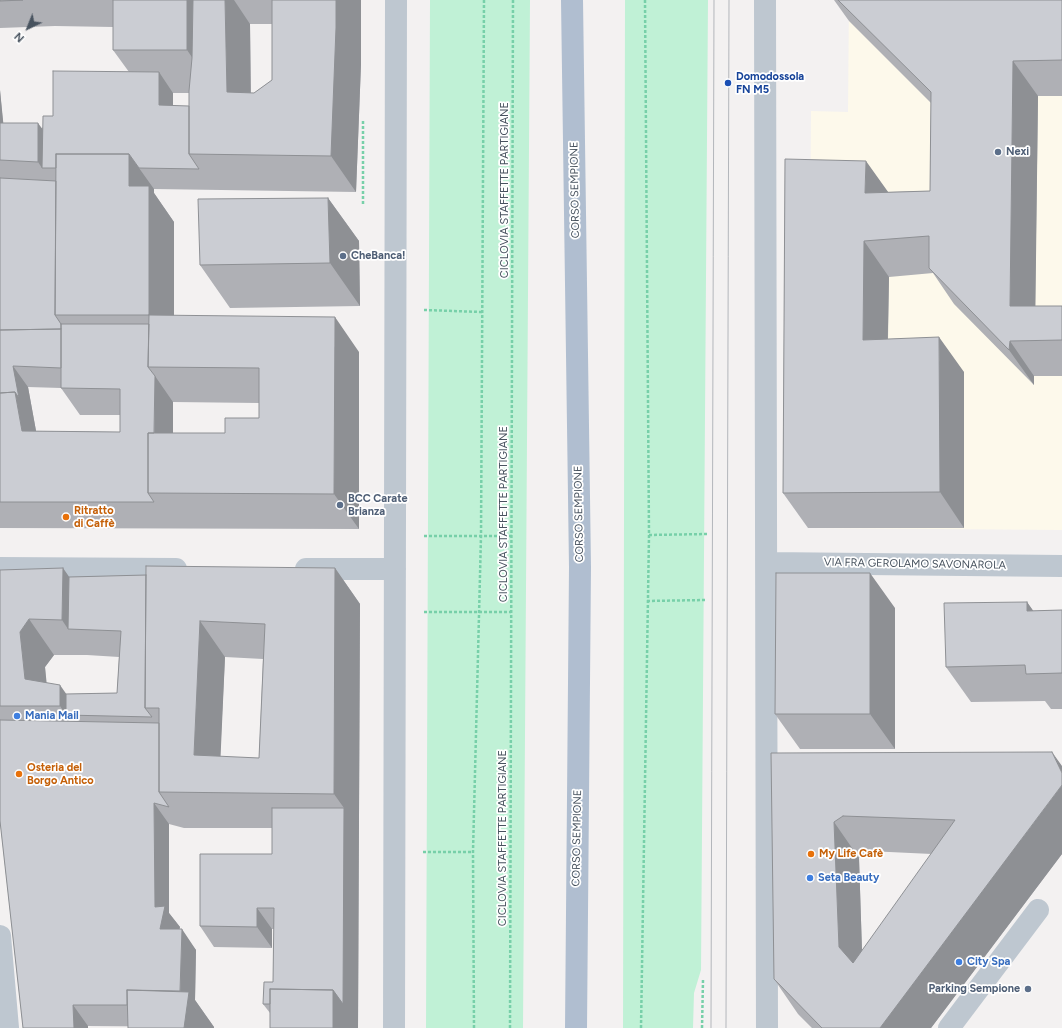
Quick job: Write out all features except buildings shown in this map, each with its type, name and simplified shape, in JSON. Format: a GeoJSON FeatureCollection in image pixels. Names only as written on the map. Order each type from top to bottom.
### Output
{"type":"FeatureCollection","features":[{"type":"Feature","properties":{"kind":"main road","name":"CORSO SEMPIONE"},"geometry":{"type":"LineString","coordinates":[[572,0],[580,567],[576,1028]]}},
{"type":"Feature","properties":{"kind":"street"},"geometry":{"type":"LineString","coordinates":[[394,1028],[396,0]]}},
{"type":"Feature","properties":{"kind":"street"},"geometry":{"type":"LineString","coordinates":[[765,0],[768,563],[767,1028]]}},
{"type":"Feature","properties":{"kind":"street","name":"VIA FRA GEROLAMO SAVONAROLA"},"geometry":{"type":"LineString","coordinates":[[768,563],[1062,566]]}},
{"type":"Feature","properties":{"kind":"street"},"geometry":{"type":"LineString","coordinates":[[0,568],[199,569]]}},
{"type":"Feature","properties":{"kind":"street"},"geometry":{"type":"LineString","coordinates":[[287,569],[395,569]]}},
{"type":"Feature","properties":{"kind":"street"},"geometry":{"type":"LineString","coordinates":[[949,1028],[1038,910]]}},
{"type":"Feature","properties":{"kind":"street"},"geometry":{"type":"LineString","coordinates":[[0,936],[8,1028]]}},
{"type":"Feature","properties":{"kind":"path"},"geometry":{"type":"LineString","coordinates":[[474,1028],[473,852],[481,536],[484,0]]}},
{"type":"Feature","properties":{"kind":"path","name":"CICLOVIA STAFFETTE PARTIGIANE"},"geometry":{"type":"LineString","coordinates":[[510,1028],[511,612],[513,536],[513,0]]}},
{"type":"Feature","properties":{"kind":"path"},"geometry":{"type":"LineString","coordinates":[[641,1028],[649,534],[645,0]]}},
{"type":"Feature","properties":{"kind":"path"},"geometry":{"type":"LineString","coordinates":[[363,121],[363,204]]}},
{"type":"Feature","properties":{"kind":"path"},"geometry":{"type":"LineString","coordinates":[[424,310],[482,312]]}},
{"type":"Feature","properties":{"kind":"path"},"geometry":{"type":"LineString","coordinates":[[649,534],[709,534]]}},
{"type":"Feature","properties":{"kind":"path"},"geometry":{"type":"LineString","coordinates":[[423,536],[513,536]]}},
{"type":"Feature","properties":{"kind":"path"},"geometry":{"type":"LineString","coordinates":[[647,601],[706,600]]}},
{"type":"Feature","properties":{"kind":"path"},"geometry":{"type":"LineString","coordinates":[[424,612],[511,612]]}},
{"type":"Feature","properties":{"kind":"path"},"geometry":{"type":"LineString","coordinates":[[422,852],[473,852]]}},
{"type":"Feature","properties":{"kind":"path"},"geometry":{"type":"LineString","coordinates":[[702,980],[702,1028]]}},
{"type":"Feature","properties":{"kind":"shaded area"},"geometry":{"type":"Polygon","coordinates":[[[849,0],[1062,0],[1062,530],[808,528],[811,111],[848,112],[849,0]]]}},
{"type":"Feature","properties":{"kind":"green space"},"geometry":{"type":"Polygon","coordinates":[[[430,0],[530,0],[523,1028],[426,1028],[430,0]]]}},
{"type":"Feature","properties":{"kind":"green space"},"geometry":{"type":"Polygon","coordinates":[[[625,0],[708,0],[701,970],[694,993],[693,1028],[623,1028],[625,0]]]}},
{"type":"Feature","properties":{"kind":"tram line"},"geometry":{"type":"LineString","coordinates":[[711,1028],[714,0]]}},
{"type":"Feature","properties":{"kind":"tram line"},"geometry":{"type":"LineString","coordinates":[[726,1028],[729,0]]}},
{"type":"Feature","properties":{"kind":"place","name":"Domodossola FN M5"},"geometry":{"type":"Point","coordinates":[728,83]}},
{"type":"Feature","properties":{"kind":"place","name":"Nexi"},"geometry":{"type":"Point","coordinates":[998,152]}},
{"type":"Feature","properties":{"kind":"place","name":"CheBanca!"},"geometry":{"type":"Point","coordinates":[343,256]}},
{"type":"Feature","properties":{"kind":"place","name":"BCC Carate Brianza"},"geometry":{"type":"Point","coordinates":[340,505]}},
{"type":"Feature","properties":{"kind":"place","name":"Ritratto di Caffè"},"geometry":{"type":"Point","coordinates":[66,517]}},
{"type":"Feature","properties":{"kind":"place","name":"Mania Mail"},"geometry":{"type":"Point","coordinates":[17,716]}},
{"type":"Feature","properties":{"kind":"place","name":"Osteria del Borgo Antico"},"geometry":{"type":"Point","coordinates":[19,774]}},
{"type":"Feature","properties":{"kind":"place","name":"My Life Cafè"},"geometry":{"type":"Point","coordinates":[811,854]}},
{"type":"Feature","properties":{"kind":"place","name":"Seta Beauty"},"geometry":{"type":"Point","coordinates":[810,878]}},
{"type":"Feature","properties":{"kind":"place","name":"City Spa"},"geometry":{"type":"Point","coordinates":[959,962]}},
{"type":"Feature","properties":{"kind":"place","name":"Parking Sempione"},"geometry":{"type":"Point","coordinates":[1028,989]}}]}
